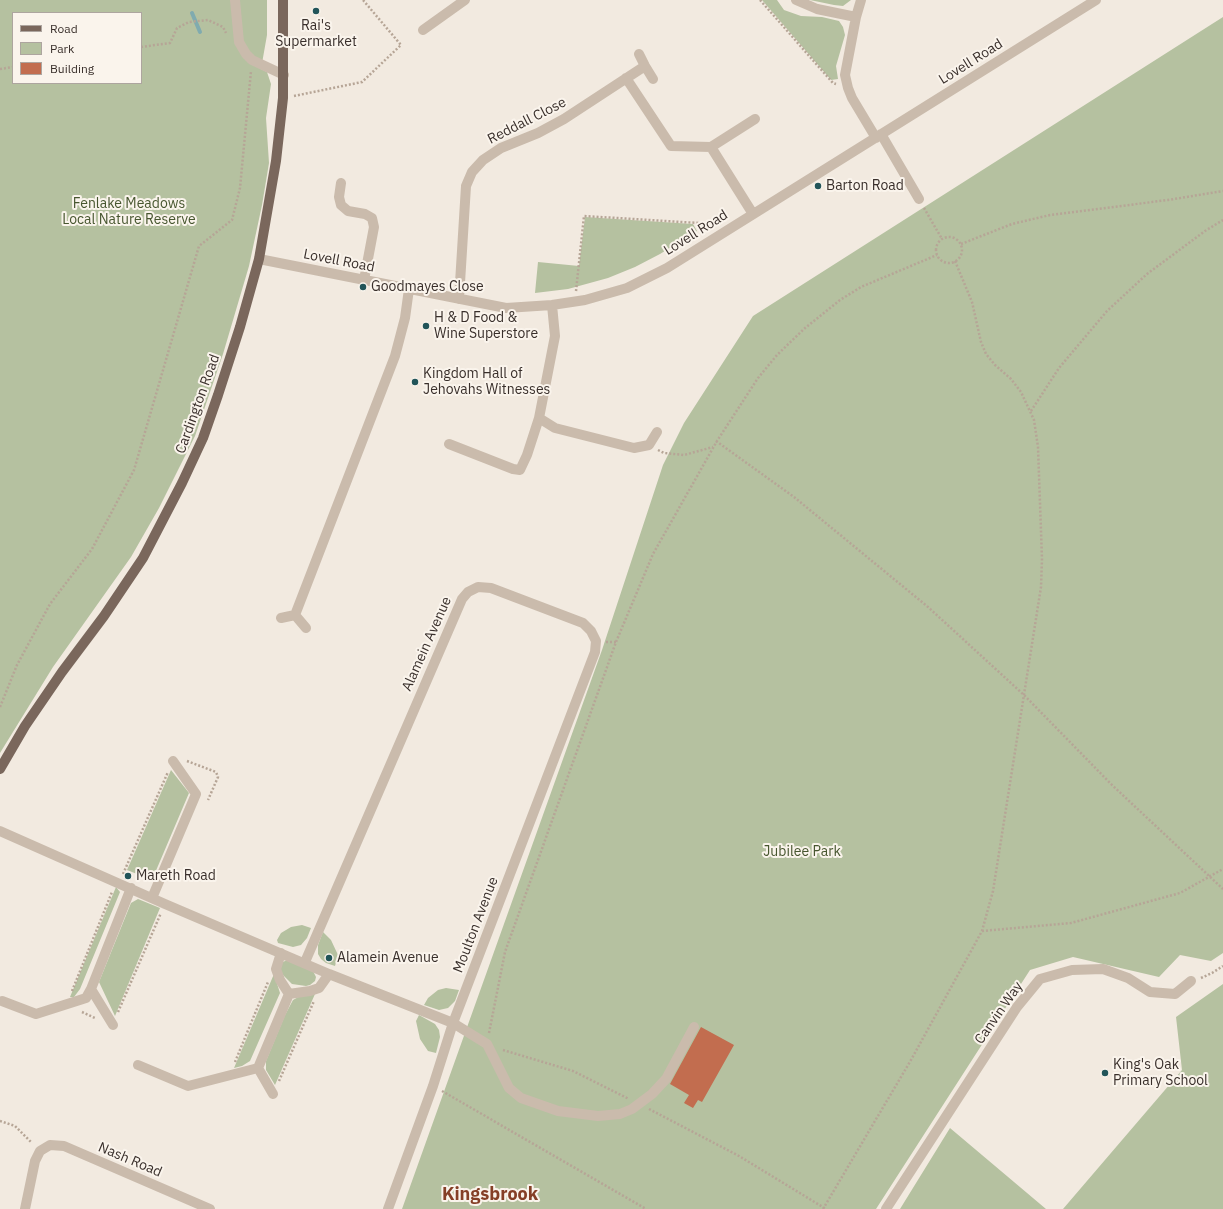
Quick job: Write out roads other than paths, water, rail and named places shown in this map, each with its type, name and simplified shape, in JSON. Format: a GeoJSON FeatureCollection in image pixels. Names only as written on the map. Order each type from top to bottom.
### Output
{"type":"FeatureCollection","features":[{"type":"Feature","properties":{"kind":"main road","name":"Cardington Road"},"geometry":{"type":"LineString","coordinates":[[0,769],[41,702],[143,558],[182,483],[203,438],[240,326],[259,259],[276,161],[283,98],[283,0]]}},
{"type":"Feature","properties":{"kind":"street"},"geometry":{"type":"LineString","coordinates":[[235,0],[239,42],[246,54],[252,60],[284,75]]}},
{"type":"Feature","properties":{"kind":"street"},"geometry":{"type":"LineString","coordinates":[[796,0],[817,9],[856,17]]}},
{"type":"Feature","properties":{"kind":"street"},"geometry":{"type":"LineString","coordinates":[[861,0],[856,17],[845,75],[848,88],[852,98],[919,199]]}},
{"type":"Feature","properties":{"kind":"street","name":"Lovell Road"},"geometry":{"type":"LineString","coordinates":[[259,259],[506,308],[552,305],[585,300],[627,288],[667,268],[1096,0]]}},
{"type":"Feature","properties":{"kind":"street"},"geometry":{"type":"LineString","coordinates":[[423,30],[460,1]]}},
{"type":"Feature","properties":{"kind":"street"},"geometry":{"type":"LineString","coordinates":[[639,54],[653,79]]}},
{"type":"Feature","properties":{"kind":"street","name":"Reddall Close"},"geometry":{"type":"LineString","coordinates":[[459,299],[466,186],[472,172],[484,160],[501,148],[564,119],[645,66]]}},
{"type":"Feature","properties":{"kind":"street"},"geometry":{"type":"LineString","coordinates":[[626,78],[671,146],[711,147],[755,119]]}},
{"type":"Feature","properties":{"kind":"street"},"geometry":{"type":"LineString","coordinates":[[711,147],[753,214]]}},
{"type":"Feature","properties":{"kind":"street"},"geometry":{"type":"LineString","coordinates":[[341,183],[339,197],[340,205],[348,211],[365,214],[372,218],[374,227],[364,280]]}},
{"type":"Feature","properties":{"kind":"street"},"geometry":{"type":"LineString","coordinates":[[295,615],[395,356],[405,318],[409,289]]}},
{"type":"Feature","properties":{"kind":"street"},"geometry":{"type":"LineString","coordinates":[[449,444],[513,469],[520,470],[527,455],[539,418],[555,336],[552,305]]}},
{"type":"Feature","properties":{"kind":"street"},"geometry":{"type":"LineString","coordinates":[[539,418],[555,428],[634,448],[649,445],[657,432]]}},
{"type":"Feature","properties":{"kind":"street","name":"Alamein Avenue"},"geometry":{"type":"LineString","coordinates":[[305,962],[462,599],[468,592],[478,588],[491,588],[583,623],[591,630],[596,641],[595,652]]}},
{"type":"Feature","properties":{"kind":"street"},"geometry":{"type":"LineString","coordinates":[[281,618],[295,615]]}},
{"type":"Feature","properties":{"kind":"street"},"geometry":{"type":"LineString","coordinates":[[295,615],[306,628]]}},
{"type":"Feature","properties":{"kind":"street","name":"Moulton Avenue"},"geometry":{"type":"LineString","coordinates":[[388,1209],[433,1086],[453,1023],[595,652]]}},
{"type":"Feature","properties":{"kind":"street"},"geometry":{"type":"LineString","coordinates":[[152,898],[196,794],[174,760]]}},
{"type":"Feature","properties":{"kind":"street"},"geometry":{"type":"LineString","coordinates":[[0,831],[152,898],[305,962],[329,974],[453,1023],[487,1044],[509,1088],[522,1098],[558,1111],[598,1116],[620,1114],[632,1109],[652,1094],[666,1080],[694,1027]]}},
{"type":"Feature","properties":{"kind":"street"},"geometry":{"type":"LineString","coordinates":[[2,1001],[36,1014],[86,998],[91,989],[131,888]]}},
{"type":"Feature","properties":{"kind":"street"},"geometry":{"type":"LineString","coordinates":[[281,953],[276,969],[280,980],[289,994]]}},
{"type":"Feature","properties":{"kind":"street","name":"Canvin Way"},"geometry":{"type":"LineString","coordinates":[[886,1209],[1017,1007],[1040,979],[1072,970],[1103,969],[1128,978],[1150,992],[1175,994],[1191,981]]}},
{"type":"Feature","properties":{"kind":"street"},"geometry":{"type":"LineString","coordinates":[[289,994],[319,988],[329,974]]}},
{"type":"Feature","properties":{"kind":"street"},"geometry":{"type":"LineString","coordinates":[[91,989],[113,1025]]}},
{"type":"Feature","properties":{"kind":"street"},"geometry":{"type":"LineString","coordinates":[[258,1068],[289,994]]}},
{"type":"Feature","properties":{"kind":"street"},"geometry":{"type":"LineString","coordinates":[[138,1065],[188,1086],[229,1074],[258,1068]]}},
{"type":"Feature","properties":{"kind":"street"},"geometry":{"type":"LineString","coordinates":[[258,1068],[273,1094]]}},
{"type":"Feature","properties":{"kind":"street","name":"Nash Road"},"geometry":{"type":"LineString","coordinates":[[25,1209],[35,1161],[40,1151],[50,1145],[64,1146],[210,1209]]}},
{"type":"Feature","properties":{"kind":"waterway"},"geometry":{"type":"LineString","coordinates":[[192,13],[200,32]]}},
{"type":"Feature","properties":{"kind":"place","name":"Rai's Supermarket"},"geometry":{"type":"Point","coordinates":[316,11]}},
{"type":"Feature","properties":{"kind":"place","name":"Barton Road"},"geometry":{"type":"Point","coordinates":[818,186]}},
{"type":"Feature","properties":{"kind":"place","name":"Goodmayes Close"},"geometry":{"type":"Point","coordinates":[363,287]}},
{"type":"Feature","properties":{"kind":"place","name":"H & D Food & Wine Superstore"},"geometry":{"type":"Point","coordinates":[426,326]}},
{"type":"Feature","properties":{"kind":"place","name":"Kingdom Hall of Jehovahs Witnesses"},"geometry":{"type":"Point","coordinates":[415,382]}},
{"type":"Feature","properties":{"kind":"place","name":"Mareth Road"},"geometry":{"type":"Point","coordinates":[128,876]}},
{"type":"Feature","properties":{"kind":"place","name":"Alamein Avenue"},"geometry":{"type":"Point","coordinates":[329,958]}},
{"type":"Feature","properties":{"kind":"place","name":"King's Oak Primary School"},"geometry":{"type":"Point","coordinates":[1105,1073]}},
{"type":"Feature","properties":{"kind":"district","name":"Kingsbrook"},"geometry":{"type":"Point","coordinates":[490,1195]}},
{"type":"Feature","properties":{"kind":"park label","name":"Fenlake Meadows Local Nature Reserve"},"geometry":{"type":"Point","coordinates":[129,212]}},
{"type":"Feature","properties":{"kind":"park label","name":"Jubilee Park"},"geometry":{"type":"Point","coordinates":[802,852]}}]}
